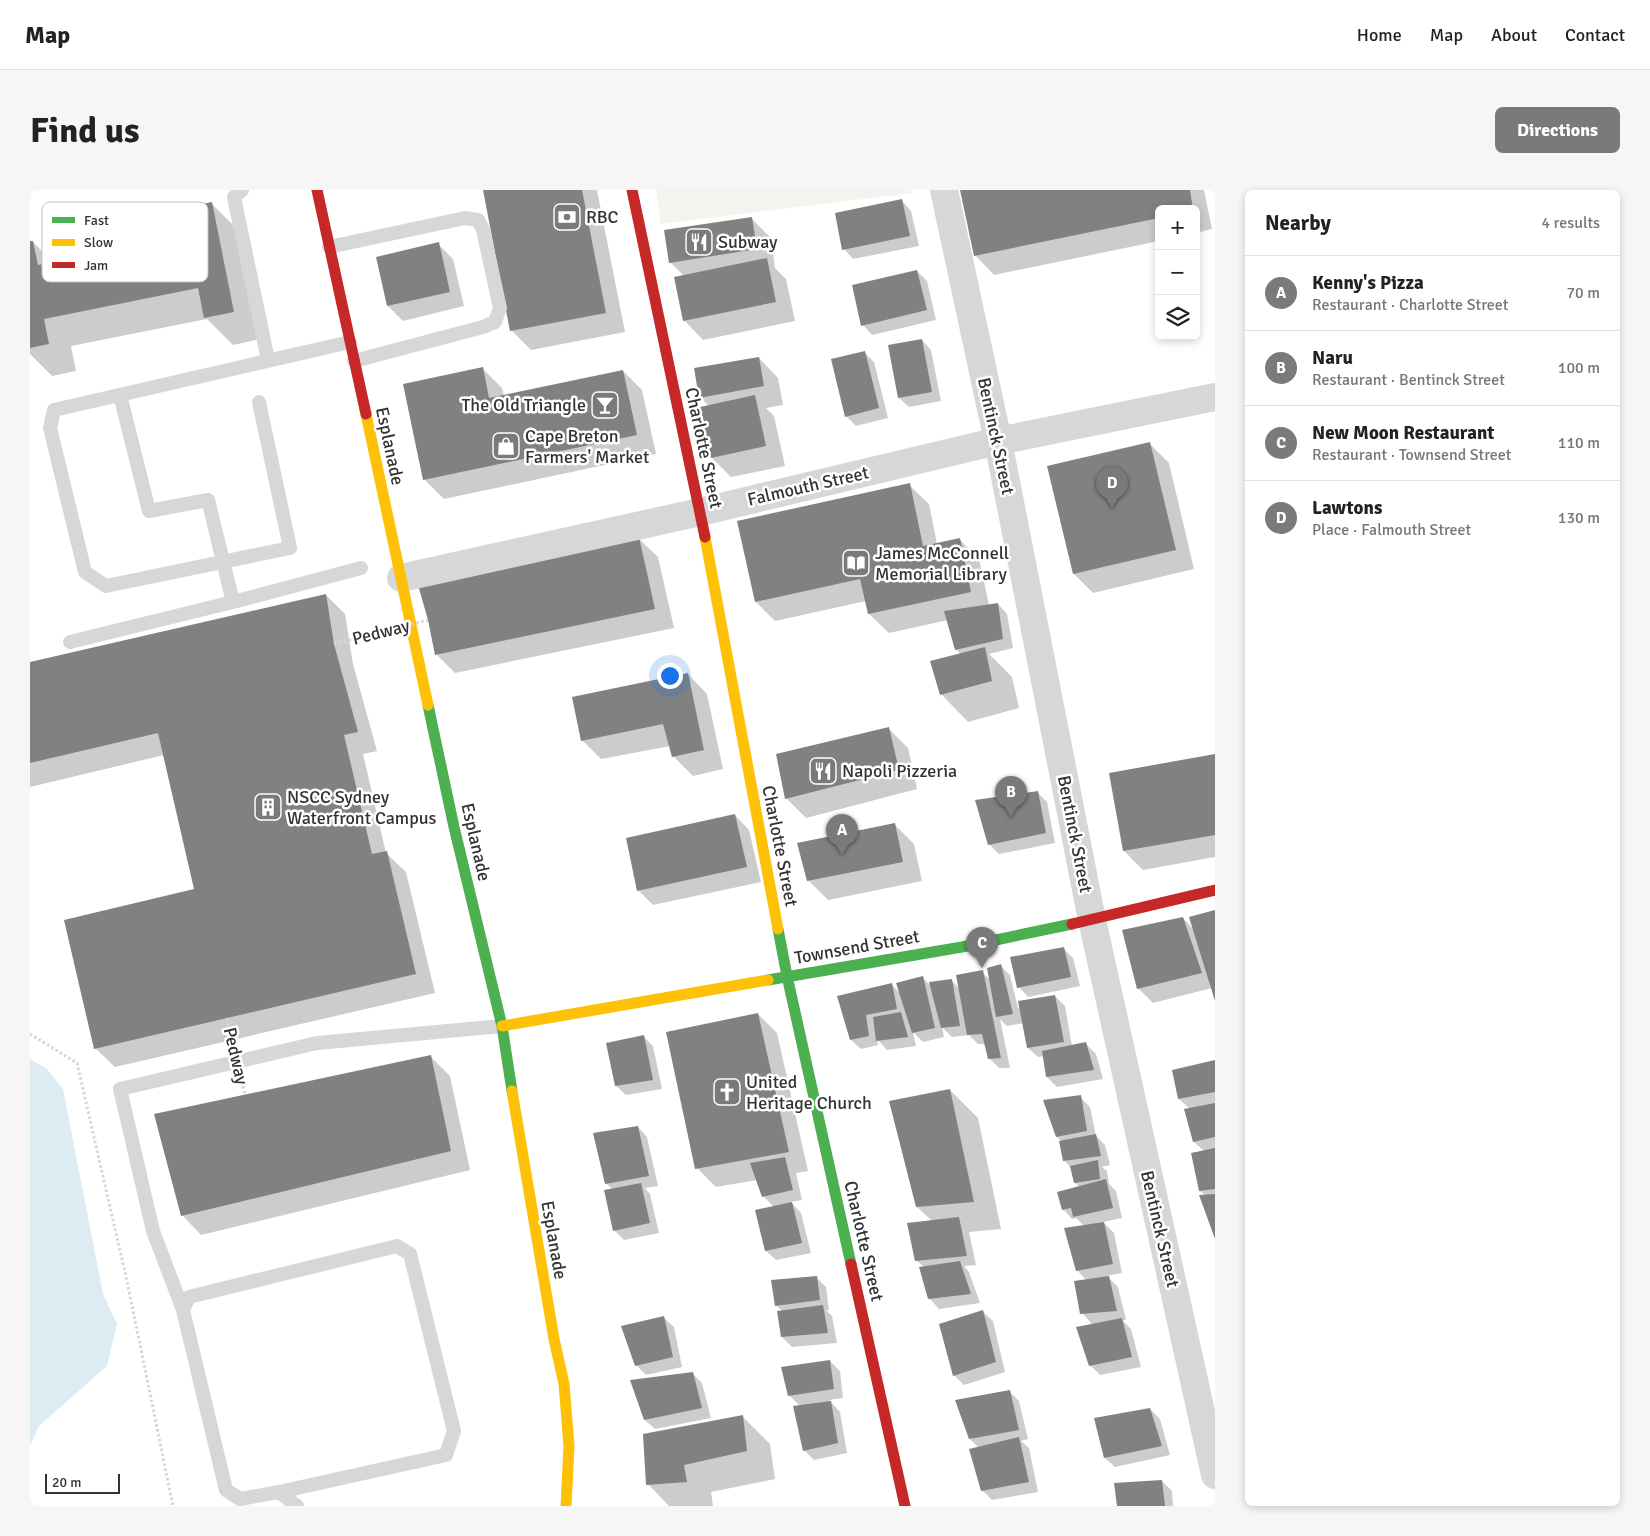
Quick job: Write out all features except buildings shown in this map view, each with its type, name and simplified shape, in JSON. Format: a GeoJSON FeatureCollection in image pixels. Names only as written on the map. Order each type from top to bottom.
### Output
{"type":"FeatureCollection","features":[{"type":"Feature","properties":{"kind":"main road","name":"Esplanade"},"geometry":{"type":"LineString","coordinates":[[317,190],[402,578],[454,827],[502,1026],[527,1185],[554,1339],[564,1384],[569,1446],[566,1506]]}},
{"type":"Feature","properties":{"kind":"main road","name":"Charlotte Street"},"geometry":{"type":"LineString","coordinates":[[632,190],[700,512],[787,976],[905,1506]]}},
{"type":"Feature","properties":{"kind":"main road","name":"Townsend Street"},"geometry":{"type":"LineString","coordinates":[[502,1026],[962,947],[1092,920],[1215,890]]}},
{"type":"Feature","properties":{"kind":"street","name":"Bentinck Street"},"geometry":{"type":"LineString","coordinates":[[944,190],[998,441],[1092,920],[1215,1475]]}},
{"type":"Feature","properties":{"kind":"street","name":"Falmouth Street"},"geometry":{"type":"LineString","coordinates":[[402,578],[700,512],[998,441],[1215,397]]}},
{"type":"Feature","properties":{"kind":"lane"},"geometry":{"type":"LineString","coordinates":[[242,190],[234,197],[268,360]]}},
{"type":"Feature","properties":{"kind":"lane"},"geometry":{"type":"LineString","coordinates":[[329,247],[465,218],[478,220],[483,230],[500,308],[495,322],[354,361]]}},
{"type":"Feature","properties":{"kind":"lane"},"geometry":{"type":"LineString","coordinates":[[259,402],[290,548],[106,586],[85,572],[50,428],[54,410],[350,342]]}},
{"type":"Feature","properties":{"kind":"lane"},"geometry":{"type":"LineString","coordinates":[[120,395],[149,511],[208,500],[233,602]]}},
{"type":"Feature","properties":{"kind":"lane"},"geometry":{"type":"LineString","coordinates":[[70,642],[361,568]]}},
{"type":"Feature","properties":{"kind":"lane"},"geometry":{"type":"LineString","coordinates":[[183,1310],[189,1297],[397,1246],[410,1254],[454,1431],[446,1455],[240,1499],[226,1490],[183,1310],[153,1231],[120,1089],[317,1043],[502,1026]]}},
{"type":"Feature","properties":{"kind":"lane"},"geometry":{"type":"LineString","coordinates":[[278,1492],[297,1506]]}},
{"type":"Feature","properties":{"kind":"path","name":"Pedway"},"geometry":{"type":"LineString","coordinates":[[334,644],[428,620]]}},
{"type":"Feature","properties":{"kind":"path","name":"Pedway"},"geometry":{"type":"LineString","coordinates":[[227,1018],[245,1095]]}},
{"type":"Feature","properties":{"kind":"path"},"geometry":{"type":"LineString","coordinates":[[30,1034],[77,1063],[127,1281],[173,1506]]}},
{"type":"Feature","properties":{"kind":"shaded area"},"geometry":{"type":"Polygon","coordinates":[[[656,190],[911,190],[912,193],[661,224],[656,190]]]}},
{"type":"Feature","properties":{"kind":"shaded area"},"geometry":{"type":"Polygon","coordinates":[[[30,1059],[47,1069],[63,1089],[103,1294],[117,1324],[107,1366],[39,1426],[30,1446],[30,1059]]]}},
{"type":"Feature","properties":{"kind":"traffic: fast"},"geometry":{"type":"LineString","coordinates":[[428,705],[454,827],[502,1026],[512,1091]]}},
{"type":"Feature","properties":{"kind":"traffic: fast"},"geometry":{"type":"LineString","coordinates":[[768,980],[962,947],[1072,924]]}},
{"type":"Feature","properties":{"kind":"traffic: fast"},"geometry":{"type":"LineString","coordinates":[[778,929],[851,1264]]}},
{"type":"Feature","properties":{"kind":"traffic: slow"},"geometry":{"type":"LineString","coordinates":[[366,414],[428,705]]}},
{"type":"Feature","properties":{"kind":"traffic: slow"},"geometry":{"type":"LineString","coordinates":[[705,537],[778,929]]}},
{"type":"Feature","properties":{"kind":"traffic: slow"},"geometry":{"type":"LineString","coordinates":[[502,1026],[768,980]]}},
{"type":"Feature","properties":{"kind":"traffic: slow"},"geometry":{"type":"LineString","coordinates":[[512,1091],[554,1339],[564,1384],[569,1446],[566,1506]]}},
{"type":"Feature","properties":{"kind":"traffic: jam"},"geometry":{"type":"LineString","coordinates":[[317,190],[366,414]]}},
{"type":"Feature","properties":{"kind":"traffic: jam"},"geometry":{"type":"LineString","coordinates":[[632,190],[705,537]]}},
{"type":"Feature","properties":{"kind":"traffic: jam"},"geometry":{"type":"LineString","coordinates":[[1072,924],[1215,890]]}},
{"type":"Feature","properties":{"kind":"traffic: jam"},"geometry":{"type":"LineString","coordinates":[[851,1264],[905,1506]]}},
{"type":"Feature","properties":{"kind":"place","name":"RBC"},"geometry":{"type":"Point","coordinates":[567,217]}},
{"type":"Feature","properties":{"kind":"place","name":"Subway"},"geometry":{"type":"Point","coordinates":[699,242]}},
{"type":"Feature","properties":{"kind":"place","name":"The Old Triangle"},"geometry":{"type":"Point","coordinates":[605,405]}},
{"type":"Feature","properties":{"kind":"place","name":"Cape Breton Farmers' Market"},"geometry":{"type":"Point","coordinates":[506,446]}},
{"type":"Feature","properties":{"kind":"place","name":"Lawtons"},"geometry":{"type":"Point","coordinates":[1112,508]}},
{"type":"Feature","properties":{"kind":"place","name":"James McConnell Memorial Library"},"geometry":{"type":"Point","coordinates":[856,563]}},
{"type":"Feature","properties":{"kind":"place","name":"Napoli Pizzeria"},"geometry":{"type":"Point","coordinates":[823,771]}},
{"type":"Feature","properties":{"kind":"place","name":"NSCC Sydney Waterfront Campus"},"geometry":{"type":"Point","coordinates":[268,807]}},
{"type":"Feature","properties":{"kind":"place","name":"Naru"},"geometry":{"type":"Point","coordinates":[1011,817]}},
{"type":"Feature","properties":{"kind":"place","name":"Kenny's Pizza"},"geometry":{"type":"Point","coordinates":[842,855]}},
{"type":"Feature","properties":{"kind":"place","name":"New Moon Restaurant"},"geometry":{"type":"Point","coordinates":[982,968]}},
{"type":"Feature","properties":{"kind":"place","name":"United Heritage Church"},"geometry":{"type":"Point","coordinates":[727,1092]}}]}
